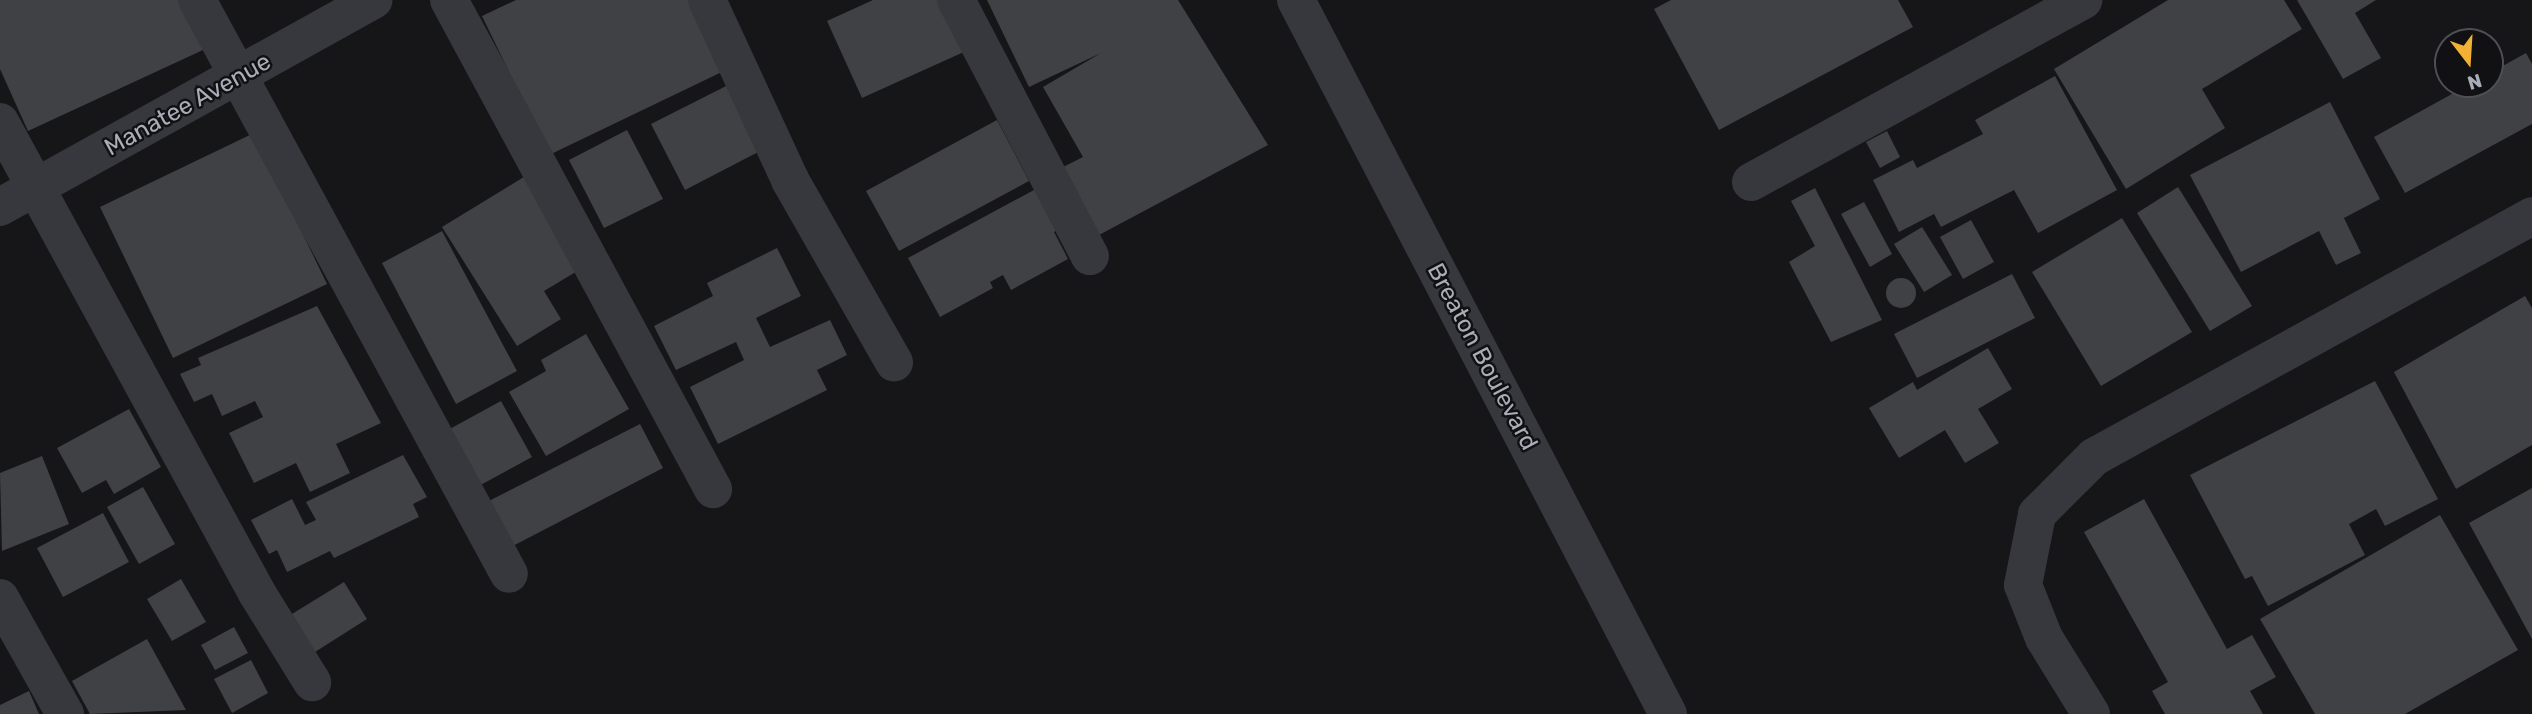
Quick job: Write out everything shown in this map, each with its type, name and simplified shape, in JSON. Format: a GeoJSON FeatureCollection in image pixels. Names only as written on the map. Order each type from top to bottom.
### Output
{"type":"FeatureCollection","features":[{"type":"Feature","properties":{"kind":"street"},"geometry":{"type":"LineString","coordinates":[[197,0],[509,574]]}},
{"type":"Feature","properties":{"kind":"street","name":"Manatee Avenue"},"geometry":{"type":"LineString","coordinates":[[0,207],[240,78],[373,0]]}},
{"type":"Feature","properties":{"kind":"street"},"geometry":{"type":"LineString","coordinates":[[449,0],[713,489]]}},
{"type":"Feature","properties":{"kind":"street"},"geometry":{"type":"LineString","coordinates":[[707,0],[790,180],[894,362]]}},
{"type":"Feature","properties":{"kind":"street"},"geometry":{"type":"LineString","coordinates":[[956,0],[1090,256]]}},
{"type":"Feature","properties":{"kind":"street","name":"Breaton Boulevard"},"geometry":{"type":"LineString","coordinates":[[1296,0],[1668,714]]}},
{"type":"Feature","properties":{"kind":"street"},"geometry":{"type":"LineString","coordinates":[[1751,182],[2084,0]]}},
{"type":"Feature","properties":{"kind":"street"},"geometry":{"type":"LineString","coordinates":[[0,122],[38,187],[257,593],[312,682]]}},
{"type":"Feature","properties":{"kind":"street"},"geometry":{"type":"LineString","coordinates":[[2091,714],[2043,638],[2023,585],[2037,514],[2094,457],[2532,216]]}},
{"type":"Feature","properties":{"kind":"street"},"geometry":{"type":"LineString","coordinates":[[0,598],[65,714]]}},
{"type":"Feature","properties":{"kind":"building"},"geometry":{"type":"Polygon","coordinates":[[[0,0],[180,0],[203,50],[28,131],[0,69],[0,0]]]}},
{"type":"Feature","properties":{"kind":"building"},"geometry":{"type":"Polygon","coordinates":[[[516,0],[692,0],[726,70],[549,155],[482,16],[516,0]]]}},
{"type":"Feature","properties":{"kind":"building"},"geometry":{"type":"Polygon","coordinates":[[[873,0],[943,0],[966,51],[862,98],[827,21],[873,0]]]}},
{"type":"Feature","properties":{"kind":"building"},"geometry":{"type":"Polygon","coordinates":[[[987,0],[1178,0],[1268,145],[1099,235],[1063,167],[1083,157],[1043,87],[1101,53],[1029,87],[987,0]]]}},
{"type":"Feature","properties":{"kind":"building"},"geometry":{"type":"Polygon","coordinates":[[[1671,0],[1898,0],[1913,27],[1719,130],[1654,9],[1671,0]]]}},
{"type":"Feature","properties":{"kind":"building"},"geometry":{"type":"Polygon","coordinates":[[[2168,0],[2284,0],[2302,29],[2202,89],[2225,128],[2126,189],[2054,69],[2168,0]]]}},
{"type":"Feature","properties":{"kind":"building"},"geometry":{"type":"Polygon","coordinates":[[[2297,0],[2376,0],[2355,13],[2381,58],[2343,79],[2297,0]]]}},
{"type":"Feature","properties":{"kind":"building"},"geometry":{"type":"Polygon","coordinates":[[[2526,53],[2532,64],[2532,124],[2405,193],[2374,137],[2445,98],[2504,98],[2504,65],[2526,53]]]}},
{"type":"Feature","properties":{"kind":"building"},"geometry":{"type":"Polygon","coordinates":[[[2055,76],[2117,190],[2038,233],[2014,190],[1941,227],[1934,214],[1899,232],[1873,180],[1913,160],[1917,168],[1983,134],[1975,120],[2055,76]]]}},
{"type":"Feature","properties":{"kind":"building"},"geometry":{"type":"Polygon","coordinates":[[[734,82],[768,147],[685,190],[651,124],[734,82]]]}},
{"type":"Feature","properties":{"kind":"building"},"geometry":{"type":"Polygon","coordinates":[[[2330,102],[2380,199],[2344,218],[2361,253],[2336,265],[2319,231],[2241,272],[2190,175],[2330,102]]]}},
{"type":"Feature","properties":{"kind":"building"},"geometry":{"type":"Polygon","coordinates":[[[997,120],[1029,181],[899,251],[866,191],[997,120]]]}},
{"type":"Feature","properties":{"kind":"building"},"geometry":{"type":"Polygon","coordinates":[[[627,130],[663,199],[604,228],[569,160],[627,130]]]}},
{"type":"Feature","properties":{"kind":"building"},"geometry":{"type":"Polygon","coordinates":[[[1887,131],[1900,157],[1880,168],[1866,142],[1887,131]]]}},
{"type":"Feature","properties":{"kind":"building"},"geometry":{"type":"Polygon","coordinates":[[[254,133],[327,284],[173,358],[100,207],[254,133]]]}},
{"type":"Feature","properties":{"kind":"building"},"geometry":{"type":"Polygon","coordinates":[[[532,172],[589,264],[544,291],[561,319],[517,346],[442,227],[532,172]]]}},
{"type":"Feature","properties":{"kind":"building"},"geometry":{"type":"Polygon","coordinates":[[[1045,184],[1067,224],[1054,232],[1068,259],[1011,290],[1003,275],[990,282],[993,288],[940,317],[908,258],[1045,184]]]}},
{"type":"Feature","properties":{"kind":"building"},"geometry":{"type":"Polygon","coordinates":[[[2178,187],[2252,306],[2210,331],[2137,213],[2178,187]]]}},
{"type":"Feature","properties":{"kind":"building"},"geometry":{"type":"Polygon","coordinates":[[[1815,188],[1882,320],[1831,342],[1789,262],[1815,246],[1791,201],[1815,188]]]}},
{"type":"Feature","properties":{"kind":"building"},"geometry":{"type":"Polygon","coordinates":[[[1864,202],[1892,254],[1870,267],[1841,214],[1864,202]]]}},
{"type":"Feature","properties":{"kind":"building"},"geometry":{"type":"Polygon","coordinates":[[[2122,218],[2192,332],[2101,386],[2032,272],[2122,218]]]}},
{"type":"Feature","properties":{"kind":"building"},"geometry":{"type":"Polygon","coordinates":[[[1971,220],[1994,262],[1963,279],[1940,237],[1971,220]]]}},
{"type":"Feature","properties":{"kind":"building"},"geometry":{"type":"Polygon","coordinates":[[[1922,227],[1952,275],[1924,292],[1894,244],[1922,227]]]}},
{"type":"Feature","properties":{"kind":"building"},"geometry":{"type":"Polygon","coordinates":[[[442,231],[517,371],[456,404],[382,263],[442,231]]]}},
{"type":"Feature","properties":{"kind":"building"},"geometry":{"type":"Polygon","coordinates":[[[777,248],[801,296],[756,318],[770,347],[830,320],[847,355],[817,370],[827,390],[718,444],[690,387],[744,360],[736,342],[676,370],[654,326],[713,296],[707,283],[777,248]]]}},
{"type":"Feature","properties":{"kind":"building"},"geometry":{"type":"Polygon","coordinates":[[[2012,274],[2035,318],[1917,378],[1894,334],[2012,274]]]}},
{"type":"Feature","properties":{"kind":"building"},"geometry":{"type":"Polygon","coordinates":[[[1901,278],[1912,282],[1916,293],[1912,304],[1901,308],[1890,304],[1886,293],[1890,282],[1901,278]]]}},
{"type":"Feature","properties":{"kind":"building"},"geometry":{"type":"Polygon","coordinates":[[[2525,296],[2532,308],[2532,445],[2456,489],[2394,372],[2525,296]]]}},
{"type":"Feature","properties":{"kind":"building"},"geometry":{"type":"Polygon","coordinates":[[[317,306],[381,423],[336,444],[350,473],[310,492],[296,463],[254,483],[229,433],[263,417],[255,401],[222,416],[212,394],[194,402],[180,374],[201,365],[198,358],[317,306]]]}},
{"type":"Feature","properties":{"kind":"building"},"geometry":{"type":"Polygon","coordinates":[[[586,334],[629,409],[546,456],[509,392],[546,371],[541,360],[586,334]]]}},
{"type":"Feature","properties":{"kind":"building"},"geometry":{"type":"Polygon","coordinates":[[[1988,348],[2012,389],[1978,409],[1999,443],[1965,463],[1945,430],[1899,458],[1869,408],[1913,382],[1917,390],[1988,348]]]}},
{"type":"Feature","properties":{"kind":"building"},"geometry":{"type":"Polygon","coordinates":[[[2375,381],[2438,499],[2385,526],[2376,509],[2349,524],[2365,555],[2268,606],[2252,576],[2245,579],[2190,475],[2375,381]]]}},
{"type":"Feature","properties":{"kind":"building"},"geometry":{"type":"Polygon","coordinates":[[[501,401],[532,457],[477,487],[446,431],[501,401]]]}},
{"type":"Feature","properties":{"kind":"building"},"geometry":{"type":"Polygon","coordinates":[[[129,409],[161,467],[114,494],[106,480],[82,493],[57,448],[129,409]]]}},
{"type":"Feature","properties":{"kind":"building"},"geometry":{"type":"Polygon","coordinates":[[[640,424],[663,468],[505,550],[481,505],[640,424]]]}},
{"type":"Feature","properties":{"kind":"building"},"geometry":{"type":"Polygon","coordinates":[[[403,455],[427,497],[413,504],[419,517],[334,558],[330,551],[287,572],[277,550],[269,554],[251,520],[292,499],[305,525],[316,520],[306,502],[403,455]]]}},
{"type":"Feature","properties":{"kind":"building"},"geometry":{"type":"Polygon","coordinates":[[[42,456],[69,524],[2,551],[0,473],[42,456]]]}},
{"type":"Feature","properties":{"kind":"building"},"geometry":{"type":"Polygon","coordinates":[[[143,487],[175,544],[139,564],[107,507],[143,487]]]}},
{"type":"Feature","properties":{"kind":"building"},"geometry":{"type":"Polygon","coordinates":[[[2532,488],[2532,639],[2469,523],[2532,488]]]}},
{"type":"Feature","properties":{"kind":"building"},"geometry":{"type":"Polygon","coordinates":[[[2144,499],[2227,649],[2252,635],[2276,677],[2250,691],[2263,714],[2165,714],[2152,691],[2168,682],[2084,532],[2144,499]]]}},
{"type":"Feature","properties":{"kind":"building"},"geometry":{"type":"Polygon","coordinates":[[[103,513],[129,562],[63,597],[37,548],[103,513]]]}},
{"type":"Feature","properties":{"kind":"building"},"geometry":{"type":"Polygon","coordinates":[[[2440,515],[2518,650],[2405,714],[2315,714],[2260,619],[2440,515]]]}},
{"type":"Feature","properties":{"kind":"building"},"geometry":{"type":"Polygon","coordinates":[[[181,579],[206,622],[172,641],[147,599],[181,579]]]}},
{"type":"Feature","properties":{"kind":"building"},"geometry":{"type":"Polygon","coordinates":[[[344,582],[367,619],[315,652],[292,614],[344,582]]]}},
{"type":"Feature","properties":{"kind":"building"},"geometry":{"type":"Polygon","coordinates":[[[234,627],[248,653],[215,670],[201,645],[234,627]]]}},
{"type":"Feature","properties":{"kind":"building"},"geometry":{"type":"Polygon","coordinates":[[[147,639],[186,710],[90,714],[72,681],[147,639]]]}},
{"type":"Feature","properties":{"kind":"building"},"geometry":{"type":"Polygon","coordinates":[[[251,660],[268,693],[232,713],[214,679],[251,660]]]}},
{"type":"Feature","properties":{"kind":"building"},"geometry":{"type":"Polygon","coordinates":[[[29,691],[39,714],[0,714],[0,705],[29,691]]]}}]}
